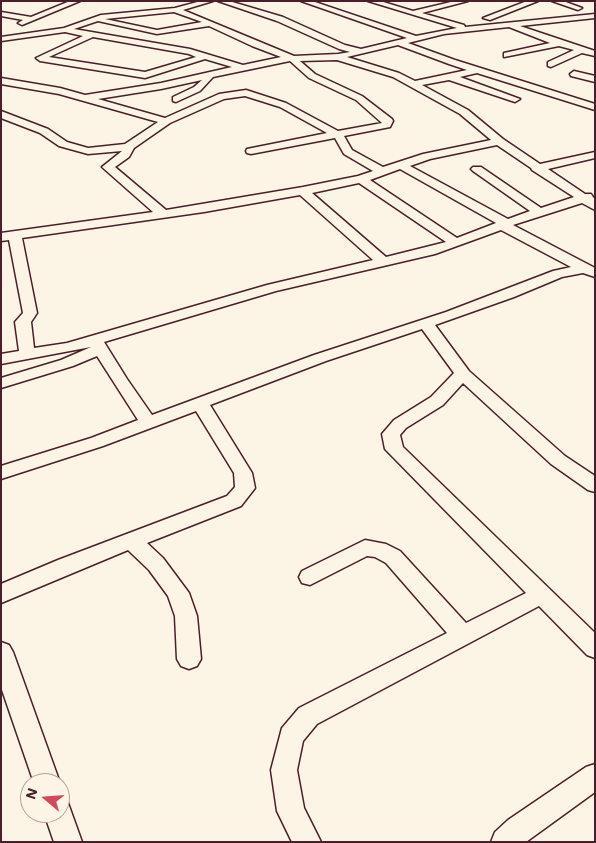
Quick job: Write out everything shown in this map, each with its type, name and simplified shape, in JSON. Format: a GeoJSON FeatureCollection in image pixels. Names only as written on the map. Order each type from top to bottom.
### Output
{"type":"FeatureCollection","features":[{"type":"Feature","properties":{"kind":"street"},"geometry":{"type":"LineString","coordinates":[[22,22],[76,1]]}},
{"type":"Feature","properties":{"kind":"street"},"geometry":{"type":"LineString","coordinates":[[1,39],[65,30],[96,19],[153,10],[175,10],[210,1]]}},
{"type":"Feature","properties":{"kind":"street"},"geometry":{"type":"LineString","coordinates":[[221,1],[280,19],[342,47],[362,52]]}},
{"type":"Feature","properties":{"kind":"street"},"geometry":{"type":"LineString","coordinates":[[304,1],[414,38]]}},
{"type":"Feature","properties":{"kind":"street"},"geometry":{"type":"LineString","coordinates":[[371,1],[466,29]]}},
{"type":"Feature","properties":{"kind":"street"},"geometry":{"type":"LineString","coordinates":[[414,13],[465,1]]}},
{"type":"Feature","properties":{"kind":"street"},"geometry":{"type":"LineString","coordinates":[[487,18],[535,1]]}},
{"type":"Feature","properties":{"kind":"street"},"geometry":{"type":"LineString","coordinates":[[555,1],[578,8]]}},
{"type":"Feature","properties":{"kind":"street"},"geometry":{"type":"LineString","coordinates":[[144,2],[153,10]]}},
{"type":"Feature","properties":{"kind":"street"},"geometry":{"type":"LineString","coordinates":[[175,10],[211,23],[291,58],[312,76],[359,98],[388,121],[386,125],[251,151]]}},
{"type":"Feature","properties":{"kind":"street"},"geometry":{"type":"LineString","coordinates":[[1,14],[32,19]]}},
{"type":"Feature","properties":{"kind":"street"},"geometry":{"type":"LineString","coordinates":[[85,98],[161,86],[291,58],[338,57],[414,38],[466,29],[595,16]]}},
{"type":"Feature","properties":{"kind":"street"},"geometry":{"type":"LineString","coordinates":[[96,19],[157,32],[211,23]]}},
{"type":"Feature","properties":{"kind":"street"},"geometry":{"type":"LineString","coordinates":[[507,24],[559,44],[595,54]]}},
{"type":"Feature","properties":{"kind":"street"},"geometry":{"type":"LineString","coordinates":[[65,30],[144,43],[206,56],[243,68]]}},
{"type":"Feature","properties":{"kind":"street"},"geometry":{"type":"LineString","coordinates":[[91,35],[40,58],[145,75],[206,56]]}},
{"type":"Feature","properties":{"kind":"street"},"geometry":{"type":"LineString","coordinates":[[397,42],[476,70],[595,107]]}},
{"type":"Feature","properties":{"kind":"street"},"geometry":{"type":"LineString","coordinates":[[508,55],[559,44]]}},
{"type":"Feature","properties":{"kind":"street"},"geometry":{"type":"LineString","coordinates":[[551,64],[581,50]]}},
{"type":"Feature","properties":{"kind":"street"},"geometry":{"type":"LineString","coordinates":[[338,57],[396,75],[464,112],[536,168],[581,199],[595,206]]}},
{"type":"Feature","properties":{"kind":"street"},"geometry":{"type":"LineString","coordinates":[[415,84],[476,70]]}},
{"type":"Feature","properties":{"kind":"street"},"geometry":{"type":"LineString","coordinates":[[574,74],[595,79]]}},
{"type":"Feature","properties":{"kind":"street"},"geometry":{"type":"LineString","coordinates":[[176,99],[200,88],[211,75]]}},
{"type":"Feature","properties":{"kind":"street"},"geometry":{"type":"LineString","coordinates":[[450,77],[515,99]]}},
{"type":"Feature","properties":{"kind":"street"},"geometry":{"type":"LineString","coordinates":[[1,81],[85,98],[166,121]]}},
{"type":"Feature","properties":{"kind":"street"},"geometry":{"type":"LineString","coordinates":[[1,114],[50,134],[56,141],[78,149],[112,150],[128,147],[166,121],[222,96],[246,93],[283,105],[338,135],[348,152],[380,171]]}},
{"type":"Feature","properties":{"kind":"street"},"geometry":{"type":"LineString","coordinates":[[8,128],[23,123]]}},
{"type":"Feature","properties":{"kind":"street"},"geometry":{"type":"LineString","coordinates":[[27,354],[23,322],[30,313],[8,236],[163,214],[361,179],[380,171],[462,148],[499,141]]}},
{"type":"Feature","properties":{"kind":"street"},"geometry":{"type":"LineString","coordinates":[[128,147],[129,150],[125,155],[108,167],[163,214]]}},
{"type":"Feature","properties":{"kind":"street"},"geometry":{"type":"LineString","coordinates":[[536,168],[595,155]]}},
{"type":"Feature","properties":{"kind":"street"},"geometry":{"type":"LineString","coordinates":[[401,165],[589,271]]}},
{"type":"Feature","properties":{"kind":"street"},"geometry":{"type":"LineString","coordinates":[[477,169],[539,212]]}},
{"type":"Feature","properties":{"kind":"street"},"geometry":{"type":"LineString","coordinates":[[361,179],[456,243]]}},
{"type":"Feature","properties":{"kind":"street"},"geometry":{"type":"LineString","coordinates":[[304,190],[383,262]]}},
{"type":"Feature","properties":{"kind":"street"},"geometry":{"type":"LineString","coordinates":[[1,359],[97,344],[272,288],[456,243],[504,224],[595,194]]}},
{"type":"Feature","properties":{"kind":"street"},"geometry":{"type":"LineString","coordinates":[[1,473],[149,423],[320,358],[426,324],[558,274],[589,271]]}},
{"type":"Feature","properties":{"kind":"street"},"geometry":{"type":"LineString","coordinates":[[426,324],[463,374],[558,460],[595,485]]}},
{"type":"Feature","properties":{"kind":"street"},"geometry":{"type":"LineString","coordinates":[[1,383],[68,364],[97,344]]}},
{"type":"Feature","properties":{"kind":"street"},"geometry":{"type":"LineString","coordinates":[[97,344],[149,423]]}},
{"type":"Feature","properties":{"kind":"street"},"geometry":{"type":"LineString","coordinates":[[463,374],[437,401],[400,424],[391,434],[394,449],[595,648]]}},
{"type":"Feature","properties":{"kind":"street"},"geometry":{"type":"LineString","coordinates":[[1,594],[65,566],[234,501],[245,488],[243,473],[200,404]]}},
{"type":"Feature","properties":{"kind":"street"},"geometry":{"type":"LineString","coordinates":[[132,541],[156,564],[178,593],[186,616],[189,659]]}},
{"type":"Feature","properties":{"kind":"street"},"geometry":{"type":"LineString","coordinates":[[310,577],[365,548],[379,550],[393,557],[464,635]]}},
{"type":"Feature","properties":{"kind":"street"},"geometry":{"type":"LineString","coordinates":[[308,842],[291,811],[284,770],[291,736],[308,716],[541,595]]}},
{"type":"Feature","properties":{"kind":"street"},"geometry":{"type":"LineString","coordinates":[[1,652],[43,773]]}},
{"type":"Feature","properties":{"kind":"street"},"geometry":{"type":"LineString","coordinates":[[505,842],[518,830],[595,776]]}},
{"type":"Feature","properties":{"kind":"street"},"geometry":{"type":"LineString","coordinates":[[61,823],[68,842]]}}]}
